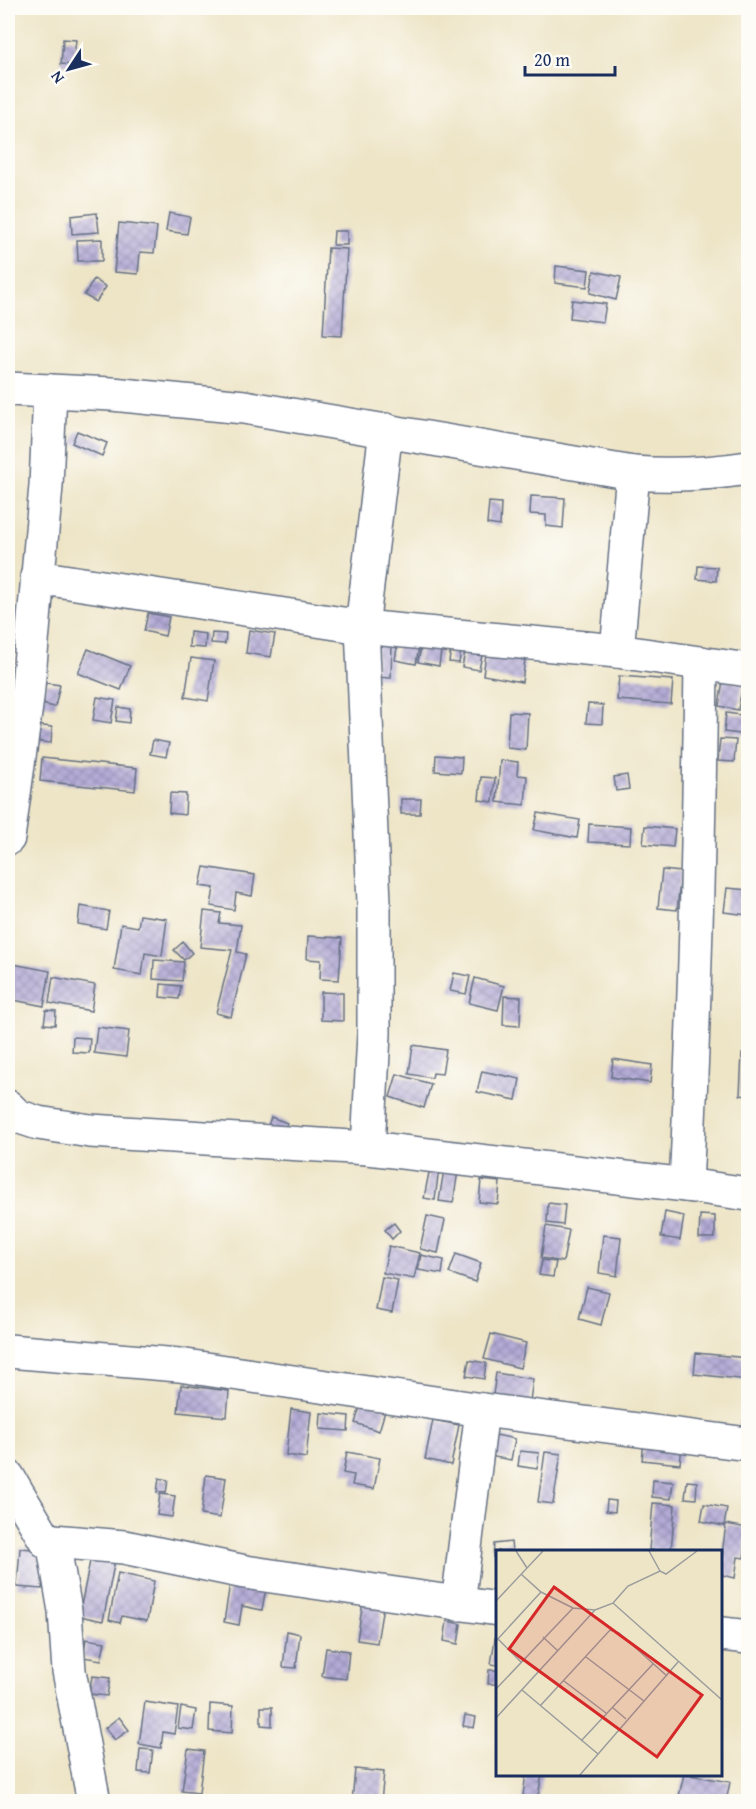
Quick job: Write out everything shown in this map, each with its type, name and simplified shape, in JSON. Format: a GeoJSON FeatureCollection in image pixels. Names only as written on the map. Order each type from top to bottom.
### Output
{"type":"FeatureCollection","features":[{"type":"Feature","properties":{"kind":"street"},"geometry":{"type":"LineString","coordinates":[[8,389],[112,394],[244,407],[633,473],[669,476],[709,474],[748,468]]}},
{"type":"Feature","properties":{"kind":"street"},"geometry":{"type":"LineString","coordinates":[[8,838],[27,698],[46,486],[50,391]]}},
{"type":"Feature","properties":{"kind":"street"},"geometry":{"type":"LineString","coordinates":[[368,1148],[374,1034],[374,902],[362,627],[386,430]]}},
{"type":"Feature","properties":{"kind":"street"},"geometry":{"type":"LineString","coordinates":[[617,651],[633,473]]}},
{"type":"Feature","properties":{"kind":"street"},"geometry":{"type":"LineString","coordinates":[[38,577],[362,627],[617,651],[748,670]]}},
{"type":"Feature","properties":{"kind":"street"},"geometry":{"type":"LineString","coordinates":[[686,1185],[698,888],[701,663]]}},
{"type":"Feature","properties":{"kind":"street"},"geometry":{"type":"LineString","coordinates":[[8,1107],[16,1116],[38,1123],[90,1131],[368,1148],[748,1194]]}},
{"type":"Feature","properties":{"kind":"street"},"geometry":{"type":"LineString","coordinates":[[8,1351],[179,1365],[482,1410],[748,1444]]}},
{"type":"Feature","properties":{"kind":"street"},"geometry":{"type":"LineString","coordinates":[[458,1604],[482,1410]]}},
{"type":"Feature","properties":{"kind":"street"},"geometry":{"type":"LineString","coordinates":[[8,1477],[46,1541],[124,1547],[245,1572],[496,1609]]}},
{"type":"Feature","properties":{"kind":"street"},"geometry":{"type":"LineString","coordinates":[[53,1541],[65,1611],[69,1671],[94,1802]]}},
{"type":"Feature","properties":{"kind":"street"},"geometry":{"type":"LineString","coordinates":[[723,1634],[748,1637]]}},
{"type":"Feature","properties":{"kind":"building"},"geometry":{"type":"Polygon","coordinates":[[[63,39],[76,40],[73,65],[61,64],[63,39]]]}},
{"type":"Feature","properties":{"kind":"building"},"geometry":{"type":"Polygon","coordinates":[[[97,213],[99,232],[72,234],[71,216],[97,213]]]}},
{"type":"Feature","properties":{"kind":"building"},"geometry":{"type":"Polygon","coordinates":[[[169,213],[190,217],[187,234],[166,231],[169,213]]]}},
{"type":"Feature","properties":{"kind":"building"},"geometry":{"type":"Polygon","coordinates":[[[119,223],[157,227],[154,253],[140,252],[138,274],[114,272],[119,223]]]}},
{"type":"Feature","properties":{"kind":"building"},"geometry":{"type":"Polygon","coordinates":[[[334,231],[347,231],[347,245],[333,245],[334,231]]]}},
{"type":"Feature","properties":{"kind":"building"},"geometry":{"type":"Polygon","coordinates":[[[102,239],[102,261],[78,261],[77,240],[102,239]]]}},
{"type":"Feature","properties":{"kind":"building"},"geometry":{"type":"Polygon","coordinates":[[[328,248],[347,249],[342,336],[323,335],[328,248]]]}},
{"type":"Feature","properties":{"kind":"building"},"geometry":{"type":"Polygon","coordinates":[[[556,266],[589,270],[587,287],[555,283],[556,266]]]}},
{"type":"Feature","properties":{"kind":"building"},"geometry":{"type":"Polygon","coordinates":[[[594,271],[621,277],[616,300],[590,293],[594,271]]]}},
{"type":"Feature","properties":{"kind":"building"},"geometry":{"type":"Polygon","coordinates":[[[94,279],[106,287],[96,302],[84,295],[94,279]]]}},
{"type":"Feature","properties":{"kind":"building"},"geometry":{"type":"Polygon","coordinates":[[[572,300],[606,304],[603,322],[570,318],[572,300]]]}},
{"type":"Feature","properties":{"kind":"building"},"geometry":{"type":"Polygon","coordinates":[[[77,431],[107,443],[102,456],[72,443],[77,431]]]}},
{"type":"Feature","properties":{"kind":"building"},"geometry":{"type":"Polygon","coordinates":[[[531,496],[565,498],[563,528],[546,526],[546,515],[530,514],[531,496]]]}},
{"type":"Feature","properties":{"kind":"building"},"geometry":{"type":"Polygon","coordinates":[[[489,502],[501,503],[500,526],[487,524],[489,502]]]}},
{"type":"Feature","properties":{"kind":"building"},"geometry":{"type":"Polygon","coordinates":[[[698,566],[717,567],[716,581],[697,579],[698,566]]]}},
{"type":"Feature","properties":{"kind":"building"},"geometry":{"type":"Polygon","coordinates":[[[148,613],[169,617],[165,636],[144,631],[148,613]]]}},
{"type":"Feature","properties":{"kind":"building"},"geometry":{"type":"Polygon","coordinates":[[[249,630],[275,634],[271,657],[246,653],[249,630]]]}},
{"type":"Feature","properties":{"kind":"building"},"geometry":{"type":"Polygon","coordinates":[[[190,632],[206,634],[205,648],[189,647],[190,632]]]}},
{"type":"Feature","properties":{"kind":"building"},"geometry":{"type":"Polygon","coordinates":[[[212,633],[226,634],[225,644],[211,643],[212,633]]]}},
{"type":"Feature","properties":{"kind":"building"},"geometry":{"type":"Polygon","coordinates":[[[398,642],[419,646],[416,664],[395,660],[398,642]]]}},
{"type":"Feature","properties":{"kind":"building"},"geometry":{"type":"Polygon","coordinates":[[[377,644],[392,645],[391,678],[375,677],[377,644]]]}},
{"type":"Feature","properties":{"kind":"building"},"geometry":{"type":"Polygon","coordinates":[[[421,647],[441,651],[439,666],[418,662],[421,647]]]}},
{"type":"Feature","properties":{"kind":"building"},"geometry":{"type":"Polygon","coordinates":[[[451,648],[461,650],[459,663],[449,662],[451,648]]]}},
{"type":"Feature","properties":{"kind":"building"},"geometry":{"type":"Polygon","coordinates":[[[88,649],[130,666],[121,690],[78,673],[88,649]]]}},
{"type":"Feature","properties":{"kind":"building"},"geometry":{"type":"Polygon","coordinates":[[[465,652],[482,655],[479,670],[462,667],[465,652]]]}},
{"type":"Feature","properties":{"kind":"building"},"geometry":{"type":"Polygon","coordinates":[[[486,654],[525,660],[522,682],[483,675],[486,654]]]}},
{"type":"Feature","properties":{"kind":"building"},"geometry":{"type":"Polygon","coordinates":[[[191,658],[214,661],[208,701],[185,697],[191,658]]]}},
{"type":"Feature","properties":{"kind":"building"},"geometry":{"type":"Polygon","coordinates":[[[619,676],[673,680],[671,704],[617,700],[619,676]]]}},
{"type":"Feature","properties":{"kind":"building"},"geometry":{"type":"Polygon","coordinates":[[[723,680],[743,683],[738,710],[719,706],[723,680]]]}},
{"type":"Feature","properties":{"kind":"building"},"geometry":{"type":"Polygon","coordinates":[[[46,683],[60,685],[55,707],[41,704],[46,683]]]}},
{"type":"Feature","properties":{"kind":"building"},"geometry":{"type":"Polygon","coordinates":[[[97,697],[115,700],[111,723],[93,720],[97,697]]]}},
{"type":"Feature","properties":{"kind":"building"},"geometry":{"type":"Polygon","coordinates":[[[588,704],[603,705],[602,724],[586,723],[588,704]]]}},
{"type":"Feature","properties":{"kind":"building"},"geometry":{"type":"Polygon","coordinates":[[[118,707],[130,709],[129,723],[116,721],[118,707]]]}},
{"type":"Feature","properties":{"kind":"building"},"geometry":{"type":"Polygon","coordinates":[[[509,712],[528,713],[526,750],[507,748],[509,712]]]}},
{"type":"Feature","properties":{"kind":"building"},"geometry":{"type":"Polygon","coordinates":[[[726,713],[748,716],[748,735],[724,732],[726,713]]]}},
{"type":"Feature","properties":{"kind":"building"},"geometry":{"type":"Polygon","coordinates":[[[33,725],[52,727],[51,743],[32,741],[33,725]]]}},
{"type":"Feature","properties":{"kind":"building"},"geometry":{"type":"Polygon","coordinates":[[[720,739],[736,740],[734,762],[718,761],[720,739]]]}},
{"type":"Feature","properties":{"kind":"building"},"geometry":{"type":"Polygon","coordinates":[[[153,740],[169,743],[166,757],[150,754],[153,740]]]}},
{"type":"Feature","properties":{"kind":"building"},"geometry":{"type":"Polygon","coordinates":[[[436,755],[462,757],[461,773],[435,771],[436,755]]]}},
{"type":"Feature","properties":{"kind":"building"},"geometry":{"type":"Polygon","coordinates":[[[42,758],[137,768],[135,791],[40,781],[42,758]]]}},
{"type":"Feature","properties":{"kind":"building"},"geometry":{"type":"Polygon","coordinates":[[[500,760],[518,762],[517,775],[527,776],[525,805],[497,802],[500,760]]]}},
{"type":"Feature","properties":{"kind":"building"},"geometry":{"type":"Polygon","coordinates":[[[627,775],[629,789],[616,791],[614,777],[627,775]]]}},
{"type":"Feature","properties":{"kind":"building"},"geometry":{"type":"Polygon","coordinates":[[[481,777],[495,778],[493,802],[479,800],[481,777]]]}},
{"type":"Feature","properties":{"kind":"building"},"geometry":{"type":"Polygon","coordinates":[[[170,793],[186,794],[185,815],[169,813],[170,793]]]}},
{"type":"Feature","properties":{"kind":"building"},"geometry":{"type":"Polygon","coordinates":[[[401,799],[421,799],[420,814],[401,814],[401,799]]]}},
{"type":"Feature","properties":{"kind":"building"},"geometry":{"type":"Polygon","coordinates":[[[538,813],[580,820],[577,838],[534,830],[538,813]]]}},
{"type":"Feature","properties":{"kind":"building"},"geometry":{"type":"Polygon","coordinates":[[[589,824],[631,827],[630,844],[588,842],[589,824]]]}},
{"type":"Feature","properties":{"kind":"building"},"geometry":{"type":"Polygon","coordinates":[[[645,826],[675,829],[673,847],[643,844],[645,826]]]}},
{"type":"Feature","properties":{"kind":"building"},"geometry":{"type":"Polygon","coordinates":[[[204,867],[255,875],[252,896],[236,893],[234,910],[211,906],[214,888],[200,886],[204,867]]]}},
{"type":"Feature","properties":{"kind":"building"},"geometry":{"type":"Polygon","coordinates":[[[662,870],[681,872],[677,910],[658,908],[662,870]]]}},
{"type":"Feature","properties":{"kind":"building"},"geometry":{"type":"Polygon","coordinates":[[[727,888],[748,890],[748,915],[724,912],[727,888]]]}},
{"type":"Feature","properties":{"kind":"building"},"geometry":{"type":"Polygon","coordinates":[[[80,906],[109,911],[106,929],[78,924],[80,906]]]}},
{"type":"Feature","properties":{"kind":"building"},"geometry":{"type":"Polygon","coordinates":[[[204,911],[221,913],[219,923],[241,925],[237,952],[246,954],[231,1017],[216,1013],[232,950],[200,947],[204,911]]]}},
{"type":"Feature","properties":{"kind":"building"},"geometry":{"type":"Polygon","coordinates":[[[140,915],[167,919],[162,956],[145,953],[142,975],[114,970],[121,924],[138,927],[140,915]]]}},
{"type":"Feature","properties":{"kind":"building"},"geometry":{"type":"Polygon","coordinates":[[[308,936],[342,938],[339,980],[320,979],[321,960],[307,959],[308,936]]]}},
{"type":"Feature","properties":{"kind":"building"},"geometry":{"type":"Polygon","coordinates":[[[183,942],[192,953],[184,960],[174,950],[183,942]]]}},
{"type":"Feature","properties":{"kind":"building"},"geometry":{"type":"Polygon","coordinates":[[[154,960],[184,962],[182,981],[153,979],[154,960]]]}},
{"type":"Feature","properties":{"kind":"building"},"geometry":{"type":"Polygon","coordinates":[[[8,963],[50,971],[44,1006],[8,999],[8,963]]]}},
{"type":"Feature","properties":{"kind":"building"},"geometry":{"type":"Polygon","coordinates":[[[454,973],[470,976],[466,994],[450,991],[454,973]]]}},
{"type":"Feature","properties":{"kind":"building"},"geometry":{"type":"Polygon","coordinates":[[[53,977],[95,985],[91,1011],[49,1003],[53,977]]]}},
{"type":"Feature","properties":{"kind":"building"},"geometry":{"type":"Polygon","coordinates":[[[475,978],[504,986],[498,1010],[469,1003],[475,978]]]}},
{"type":"Feature","properties":{"kind":"building"},"geometry":{"type":"Polygon","coordinates":[[[161,984],[181,986],[179,999],[160,997],[161,984]]]}},
{"type":"Feature","properties":{"kind":"building"},"geometry":{"type":"Polygon","coordinates":[[[321,992],[343,993],[343,1021],[321,1020],[321,992]]]}},
{"type":"Feature","properties":{"kind":"building"},"geometry":{"type":"Polygon","coordinates":[[[504,996],[521,997],[520,1026],[503,1025],[504,996]]]}},
{"type":"Feature","properties":{"kind":"building"},"geometry":{"type":"Polygon","coordinates":[[[46,1010],[56,1011],[55,1025],[44,1024],[46,1010]]]}},
{"type":"Feature","properties":{"kind":"building"},"geometry":{"type":"Polygon","coordinates":[[[97,1027],[129,1031],[126,1057],[94,1053],[97,1027]]]}},
{"type":"Feature","properties":{"kind":"building"},"geometry":{"type":"Polygon","coordinates":[[[73,1037],[90,1038],[89,1053],[72,1052],[73,1037]]]}},
{"type":"Feature","properties":{"kind":"building"},"geometry":{"type":"Polygon","coordinates":[[[413,1045],[446,1050],[442,1074],[433,1073],[432,1078],[409,1074],[413,1045]]]}},
{"type":"Feature","properties":{"kind":"building"},"geometry":{"type":"Polygon","coordinates":[[[742,1053],[748,1053],[748,1096],[740,1095],[742,1053]]]}},
{"type":"Feature","properties":{"kind":"building"},"geometry":{"type":"Polygon","coordinates":[[[613,1059],[652,1065],[650,1083],[611,1077],[613,1059]]]}},
{"type":"Feature","properties":{"kind":"building"},"geometry":{"type":"Polygon","coordinates":[[[482,1071],[520,1079],[516,1100],[477,1092],[482,1071]]]}},
{"type":"Feature","properties":{"kind":"building"},"geometry":{"type":"Polygon","coordinates":[[[397,1074],[431,1084],[424,1108],[390,1097],[397,1074]]]}},
{"type":"Feature","properties":{"kind":"building"},"geometry":{"type":"Polygon","coordinates":[[[271,1117],[287,1123],[281,1140],[265,1134],[271,1117]]]}},
{"type":"Feature","properties":{"kind":"building"},"geometry":{"type":"Polygon","coordinates":[[[430,1167],[439,1168],[435,1200],[424,1198],[430,1167]]]}},
{"type":"Feature","properties":{"kind":"building"},"geometry":{"type":"Polygon","coordinates":[[[444,1169],[458,1171],[453,1203],[439,1201],[444,1169]]]}},
{"type":"Feature","properties":{"kind":"building"},"geometry":{"type":"Polygon","coordinates":[[[481,1180],[500,1182],[498,1204],[479,1202],[481,1180]]]}},
{"type":"Feature","properties":{"kind":"building"},"geometry":{"type":"Polygon","coordinates":[[[548,1203],[565,1205],[563,1225],[547,1223],[548,1203]]]}},
{"type":"Feature","properties":{"kind":"building"},"geometry":{"type":"Polygon","coordinates":[[[665,1212],[684,1216],[680,1240],[661,1237],[665,1212]]]}},
{"type":"Feature","properties":{"kind":"building"},"geometry":{"type":"Polygon","coordinates":[[[700,1215],[715,1216],[715,1238],[699,1238],[700,1215]]]}},
{"type":"Feature","properties":{"kind":"building"},"geometry":{"type":"Polygon","coordinates":[[[427,1216],[445,1220],[438,1253],[420,1249],[427,1216]]]}},
{"type":"Feature","properties":{"kind":"building"},"geometry":{"type":"Polygon","coordinates":[[[394,1223],[400,1231],[392,1239],[385,1230],[394,1223]]]}},
{"type":"Feature","properties":{"kind":"building"},"geometry":{"type":"Polygon","coordinates":[[[546,1226],[569,1230],[563,1262],[541,1258],[546,1226]]]}},
{"type":"Feature","properties":{"kind":"building"},"geometry":{"type":"Polygon","coordinates":[[[603,1235],[621,1237],[617,1276],[599,1273],[603,1235]]]}},
{"type":"Feature","properties":{"kind":"building"},"geometry":{"type":"Polygon","coordinates":[[[389,1246],[420,1253],[414,1279],[383,1273],[389,1246]]]}},
{"type":"Feature","properties":{"kind":"building"},"geometry":{"type":"Polygon","coordinates":[[[456,1254],[481,1263],[475,1282],[449,1273],[456,1254]]]}},
{"type":"Feature","properties":{"kind":"building"},"geometry":{"type":"Polygon","coordinates":[[[421,1255],[444,1260],[442,1274],[418,1270],[421,1255]]]}},
{"type":"Feature","properties":{"kind":"building"},"geometry":{"type":"Polygon","coordinates":[[[542,1260],[556,1262],[553,1277],[539,1275],[542,1260]]]}},
{"type":"Feature","properties":{"kind":"building"},"geometry":{"type":"Polygon","coordinates":[[[382,1277],[398,1280],[392,1313],[376,1310],[382,1277]]]}},
{"type":"Feature","properties":{"kind":"building"},"geometry":{"type":"Polygon","coordinates":[[[587,1287],[609,1292],[601,1325],[579,1319],[587,1287]]]}},
{"type":"Feature","properties":{"kind":"building"},"geometry":{"type":"Polygon","coordinates":[[[491,1334],[526,1343],[520,1368],[484,1359],[491,1334]]]}},
{"type":"Feature","properties":{"kind":"building"},"geometry":{"type":"Polygon","coordinates":[[[696,1353],[748,1358],[748,1380],[694,1374],[696,1353]]]}},
{"type":"Feature","properties":{"kind":"building"},"geometry":{"type":"Polygon","coordinates":[[[469,1360],[486,1363],[484,1379],[466,1376],[469,1360]]]}},
{"type":"Feature","properties":{"kind":"building"},"geometry":{"type":"Polygon","coordinates":[[[496,1373],[533,1379],[529,1408],[492,1402],[496,1373]]]}},
{"type":"Feature","properties":{"kind":"building"},"geometry":{"type":"Polygon","coordinates":[[[181,1385],[229,1391],[227,1417],[178,1412],[181,1385]]]}},
{"type":"Feature","properties":{"kind":"building"},"geometry":{"type":"Polygon","coordinates":[[[362,1400],[386,1408],[379,1431],[355,1423],[362,1400]]]}},
{"type":"Feature","properties":{"kind":"building"},"geometry":{"type":"Polygon","coordinates":[[[291,1409],[311,1412],[306,1458],[286,1455],[291,1409]]]}},
{"type":"Feature","properties":{"kind":"building"},"geometry":{"type":"Polygon","coordinates":[[[745,1412],[748,1413],[748,1425],[743,1424],[745,1412]]]}},
{"type":"Feature","properties":{"kind":"building"},"geometry":{"type":"Polygon","coordinates":[[[321,1413],[349,1416],[348,1431],[320,1429],[321,1413]]]}},
{"type":"Feature","properties":{"kind":"building"},"geometry":{"type":"Polygon","coordinates":[[[433,1420],[459,1425],[451,1465],[425,1459],[433,1420]]]}},
{"type":"Feature","properties":{"kind":"building"},"geometry":{"type":"Polygon","coordinates":[[[487,1433],[515,1439],[511,1460],[483,1455],[487,1433]]]}},
{"type":"Feature","properties":{"kind":"building"},"geometry":{"type":"Polygon","coordinates":[[[644,1441],[682,1446],[680,1464],[642,1460],[644,1441]]]}},
{"type":"Feature","properties":{"kind":"building"},"geometry":{"type":"Polygon","coordinates":[[[520,1451],[539,1453],[537,1469],[518,1466],[520,1451]]]}},
{"type":"Feature","properties":{"kind":"building"},"geometry":{"type":"Polygon","coordinates":[[[347,1452],[380,1458],[374,1489],[352,1485],[354,1475],[343,1473],[347,1452]]]}},
{"type":"Feature","properties":{"kind":"building"},"geometry":{"type":"Polygon","coordinates":[[[545,1452],[561,1454],[553,1504],[538,1502],[545,1452]]]}},
{"type":"Feature","properties":{"kind":"building"},"geometry":{"type":"Polygon","coordinates":[[[206,1475],[226,1478],[220,1518],[201,1515],[206,1475]]]}},
{"type":"Feature","properties":{"kind":"building"},"geometry":{"type":"Polygon","coordinates":[[[159,1478],[168,1480],[166,1493],[157,1492],[159,1478]]]}},
{"type":"Feature","properties":{"kind":"building"},"geometry":{"type":"Polygon","coordinates":[[[653,1480],[673,1482],[671,1499],[652,1497],[653,1480]]]}},
{"type":"Feature","properties":{"kind":"building"},"geometry":{"type":"Polygon","coordinates":[[[687,1481],[697,1482],[696,1499],[685,1498],[687,1481]]]}},
{"type":"Feature","properties":{"kind":"building"},"geometry":{"type":"Polygon","coordinates":[[[160,1494],[175,1496],[172,1517],[157,1515],[160,1494]]]}},
{"type":"Feature","properties":{"kind":"building"},"geometry":{"type":"Polygon","coordinates":[[[607,1500],[616,1501],[615,1512],[606,1511],[607,1500]]]}},
{"type":"Feature","properties":{"kind":"building"},"geometry":{"type":"Polygon","coordinates":[[[653,1503],[675,1505],[671,1550],[649,1550],[653,1503]]]}},
{"type":"Feature","properties":{"kind":"building"},"geometry":{"type":"Polygon","coordinates":[[[704,1504],[727,1508],[724,1526],[701,1521],[704,1504]]]}},
{"type":"Feature","properties":{"kind":"building"},"geometry":{"type":"Polygon","coordinates":[[[726,1524],[748,1528],[744,1558],[738,1557],[735,1578],[723,1575],[723,1550],[726,1524]]]}},
{"type":"Feature","properties":{"kind":"building"},"geometry":{"type":"Polygon","coordinates":[[[511,1542],[512,1550],[496,1550],[496,1557],[493,1557],[494,1544],[511,1542]]]}},
{"type":"Feature","properties":{"kind":"building"},"geometry":{"type":"Polygon","coordinates":[[[20,1548],[45,1550],[42,1589],[17,1587],[20,1548]]]}},
{"type":"Feature","properties":{"kind":"building"},"geometry":{"type":"Polygon","coordinates":[[[91,1556],[115,1560],[103,1621],[79,1616],[91,1556]]]}},
{"type":"Feature","properties":{"kind":"building"},"geometry":{"type":"Polygon","coordinates":[[[118,1573],[154,1581],[147,1621],[122,1616],[120,1623],[109,1620],[118,1573]]]}},
{"type":"Feature","properties":{"kind":"building"},"geometry":{"type":"Polygon","coordinates":[[[230,1583],[266,1588],[262,1610],[242,1606],[239,1625],[224,1622],[230,1583]]]}},
{"type":"Feature","properties":{"kind":"building"},"geometry":{"type":"Polygon","coordinates":[[[363,1602],[383,1606],[377,1643],[357,1640],[363,1602]]]}},
{"type":"Feature","properties":{"kind":"building"},"geometry":{"type":"Polygon","coordinates":[[[8,1618],[13,1619],[9,1643],[8,1643],[8,1618]]]}},
{"type":"Feature","properties":{"kind":"building"},"geometry":{"type":"Polygon","coordinates":[[[447,1621],[461,1624],[458,1644],[444,1641],[447,1621]]]}},
{"type":"Feature","properties":{"kind":"building"},"geometry":{"type":"Polygon","coordinates":[[[287,1631],[300,1634],[296,1668],[283,1667],[287,1631]]]}},
{"type":"Feature","properties":{"kind":"building"},"geometry":{"type":"Polygon","coordinates":[[[496,1633],[496,1665],[491,1664],[496,1633]]]}},
{"type":"Feature","properties":{"kind":"building"},"geometry":{"type":"Polygon","coordinates":[[[86,1639],[105,1642],[101,1660],[83,1657],[86,1639]]]}},
{"type":"Feature","properties":{"kind":"building"},"geometry":{"type":"Polygon","coordinates":[[[326,1648],[349,1651],[346,1679],[322,1676],[326,1648]]]}},
{"type":"Feature","properties":{"kind":"building"},"geometry":{"type":"Polygon","coordinates":[[[489,1670],[496,1670],[496,1684],[488,1684],[489,1670]]]}},
{"type":"Feature","properties":{"kind":"building"},"geometry":{"type":"Polygon","coordinates":[[[92,1676],[110,1678],[107,1696],[89,1694],[92,1676]]]}},
{"type":"Feature","properties":{"kind":"building"},"geometry":{"type":"Polygon","coordinates":[[[145,1702],[178,1707],[174,1734],[163,1732],[161,1748],[139,1744],[145,1702]]]}},
{"type":"Feature","properties":{"kind":"building"},"geometry":{"type":"Polygon","coordinates":[[[210,1704],[233,1706],[232,1733],[209,1731],[210,1704]]]}},
{"type":"Feature","properties":{"kind":"building"},"geometry":{"type":"Polygon","coordinates":[[[181,1707],[196,1710],[193,1730],[178,1728],[181,1707]]]}},
{"type":"Feature","properties":{"kind":"building"},"geometry":{"type":"Polygon","coordinates":[[[261,1707],[272,1707],[272,1726],[261,1725],[261,1707]]]}},
{"type":"Feature","properties":{"kind":"building"},"geometry":{"type":"Polygon","coordinates":[[[465,1715],[476,1717],[474,1728],[463,1726],[465,1715]]]}},
{"type":"Feature","properties":{"kind":"building"},"geometry":{"type":"Polygon","coordinates":[[[119,1717],[129,1730],[115,1740],[105,1728],[119,1717]]]}},
{"type":"Feature","properties":{"kind":"building"},"geometry":{"type":"Polygon","coordinates":[[[140,1749],[153,1750],[150,1773],[138,1772],[140,1749]]]}},
{"type":"Feature","properties":{"kind":"building"},"geometry":{"type":"Polygon","coordinates":[[[188,1749],[204,1751],[199,1793],[182,1791],[188,1749]]]}},
{"type":"Feature","properties":{"kind":"building"},"geometry":{"type":"Polygon","coordinates":[[[355,1769],[384,1772],[381,1802],[352,1802],[355,1769]]]}},
{"type":"Feature","properties":{"kind":"building"},"geometry":{"type":"Polygon","coordinates":[[[526,1776],[542,1776],[537,1802],[522,1802],[526,1776]]]}},
{"type":"Feature","properties":{"kind":"building"},"geometry":{"type":"Polygon","coordinates":[[[684,1776],[730,1782],[726,1802],[708,1802],[679,1796],[684,1776]]]}},
{"type":"Feature","properties":{"kind":"building"},"geometry":{"type":"Polygon","coordinates":[[[664,1797],[681,1799],[681,1802],[663,1802],[664,1797]]]}}]}
